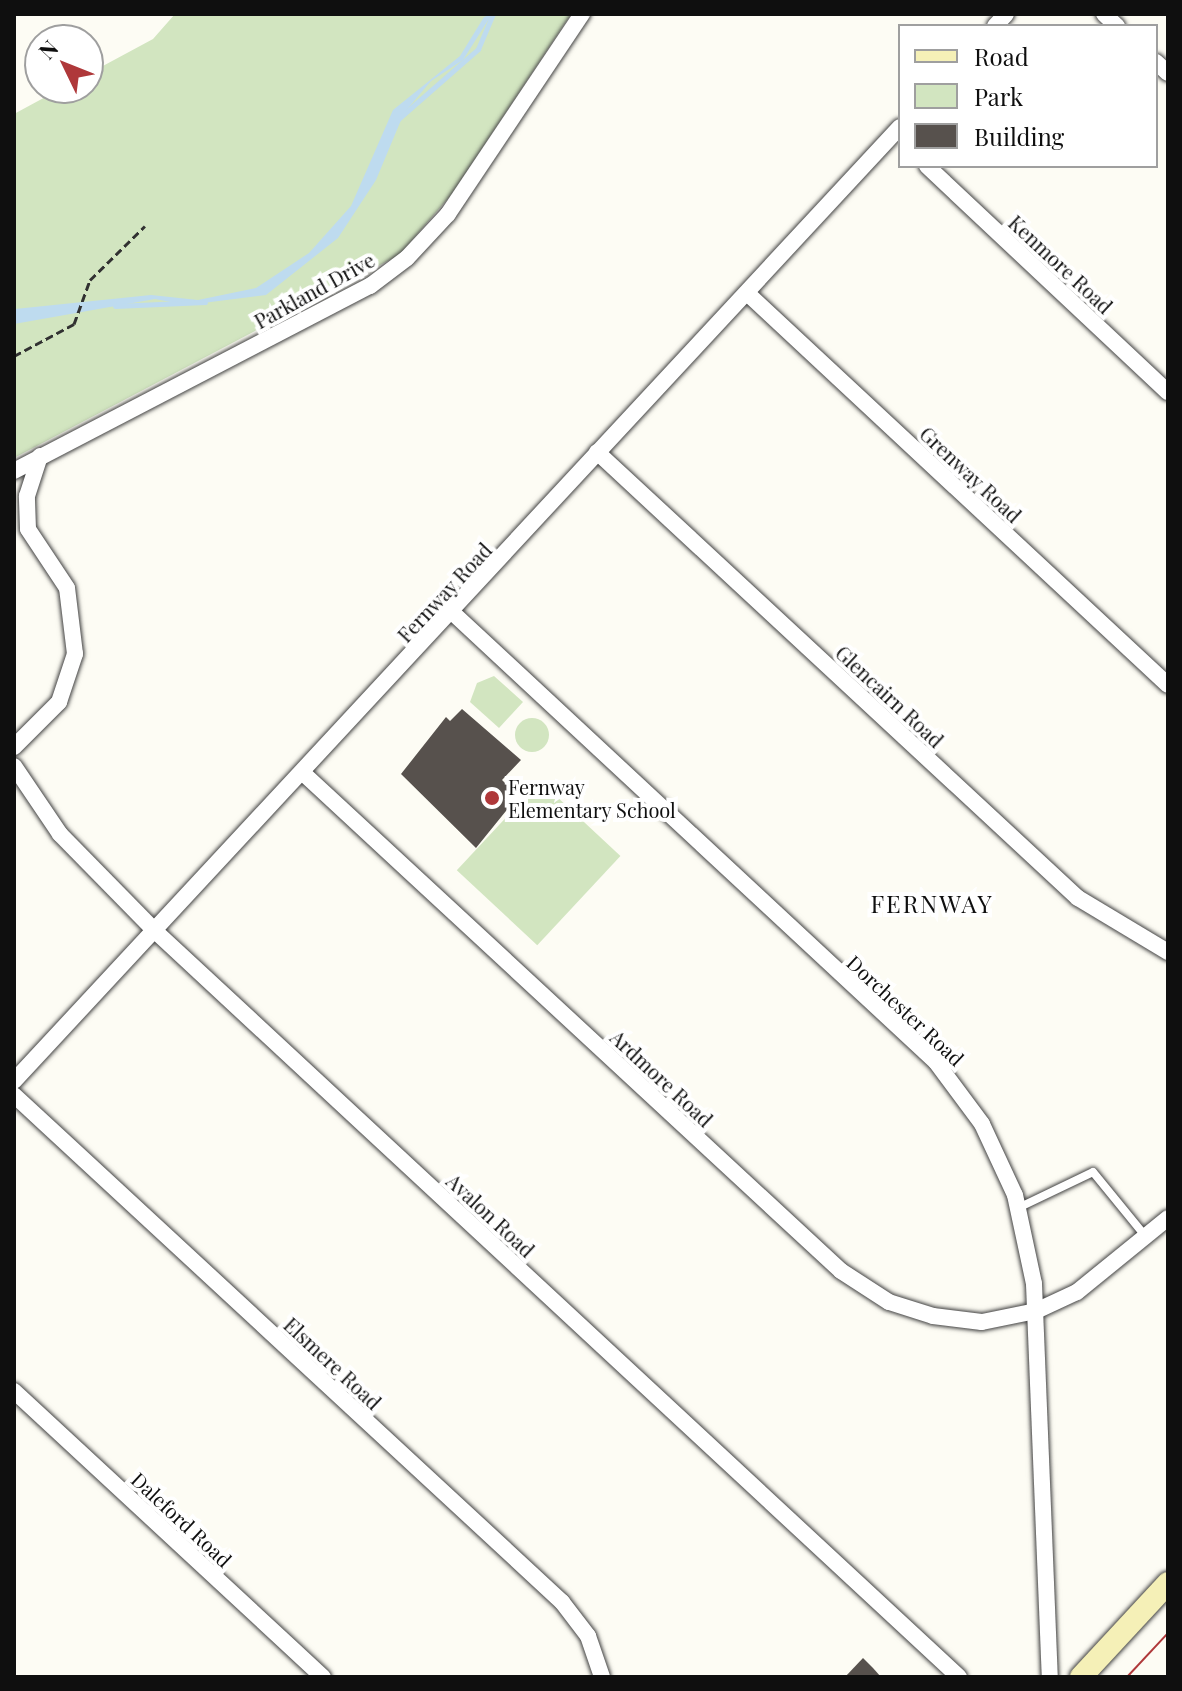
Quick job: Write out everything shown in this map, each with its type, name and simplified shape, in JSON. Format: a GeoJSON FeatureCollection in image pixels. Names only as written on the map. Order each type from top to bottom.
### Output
{"type":"FeatureCollection","features":[{"type":"Feature","properties":{"kind":"main road"},"geometry":{"type":"LineString","coordinates":[[1081,1677],[1168,1583]]}},
{"type":"Feature","properties":{"kind":"street","name":"Parkland Drive"},"geometry":{"type":"LineString","coordinates":[[14,471],[370,286],[407,258],[448,214],[582,14]]}},
{"type":"Feature","properties":{"kind":"street","name":"Fernway Road"},"geometry":{"type":"LineString","coordinates":[[14,1081],[453,613],[597,452],[898,134]]}},
{"type":"Feature","properties":{"kind":"street","name":"Kenmore Road"},"geometry":{"type":"LineString","coordinates":[[929,168],[1168,392]]}},
{"type":"Feature","properties":{"kind":"street","name":"Grenway Road"},"geometry":{"type":"LineString","coordinates":[[747,293],[1168,685]]}},
{"type":"Feature","properties":{"kind":"street","name":"Glencairn Road"},"geometry":{"type":"LineString","coordinates":[[597,452],[1078,898],[1168,952]]}},
{"type":"Feature","properties":{"kind":"street"},"geometry":{"type":"LineString","coordinates":[[14,747],[59,702],[75,654],[67,588],[21,526],[40,456]]}},
{"type":"Feature","properties":{"kind":"street","name":"Dorchester Road"},"geometry":{"type":"LineString","coordinates":[[453,613],[936,1062],[982,1124],[1018,1208],[1036,1311],[1050,1677]]}},
{"type":"Feature","properties":{"kind":"street","name":"Avalon Road"},"geometry":{"type":"LineString","coordinates":[[14,766],[60,834],[154,930],[959,1677]]}},
{"type":"Feature","properties":{"kind":"street","name":"Ardmore Road"},"geometry":{"type":"LineString","coordinates":[[303,773],[862,1288],[910,1310],[956,1320],[1036,1311],[1077,1292],[1168,1218]]}},
{"type":"Feature","properties":{"kind":"street","name":"Elsmere Road"},"geometry":{"type":"LineString","coordinates":[[14,1095],[562,1602],[588,1636],[602,1677]]}},
{"type":"Feature","properties":{"kind":"street","name":"Daleford Road"},"geometry":{"type":"LineString","coordinates":[[14,1391],[323,1677]]}},
{"type":"Feature","properties":{"kind":"lane"},"geometry":{"type":"LineString","coordinates":[[1018,1208],[1093,1172],[1146,1237]]}},
{"type":"Feature","properties":{"kind":"path"},"geometry":{"type":"LineString","coordinates":[[14,356],[78,317],[87,288],[117,248],[145,226]]}},
{"type":"Feature","properties":{"kind":"green space"},"geometry":{"type":"Polygon","coordinates":[[[175,14],[571,14],[451,195],[399,255],[14,458],[14,114],[32,104],[104,104],[104,65],[153,39],[175,14]]]}},
{"type":"Feature","properties":{"kind":"green space"},"geometry":{"type":"Polygon","coordinates":[[[494,676],[523,702],[499,728],[470,702],[477,683],[494,676]]]}},
{"type":"Feature","properties":{"kind":"green space"},"geometry":{"type":"Polygon","coordinates":[[[532,718],[544,723],[549,735],[544,747],[532,752],[520,747],[515,735],[520,723],[532,718]]]}},
{"type":"Feature","properties":{"kind":"green space"},"geometry":{"type":"Polygon","coordinates":[[[540,781],[620,856],[537,945],[457,870],[540,781]]]}},
{"type":"Feature","properties":{"kind":"water"},"geometry":{"type":"Polygon","coordinates":[[[492,14],[463,60],[431,81],[404,113],[376,180],[338,238],[266,295],[187,305],[155,299],[14,324],[15,309],[151,295],[198,300],[256,288],[309,253],[351,206],[393,110],[460,56],[484,17],[492,14]]]}},
{"type":"Feature","properties":{"kind":"building"},"geometry":{"type":"Polygon","coordinates":[[[462,709],[521,760],[502,780],[518,796],[476,848],[401,774],[446,717],[450,721],[462,709]]]}},
{"type":"Feature","properties":{"kind":"building"},"geometry":{"type":"Polygon","coordinates":[[[863,1658],[881,1677],[845,1677],[863,1658]]]}},
{"type":"Feature","properties":{"kind":"waterway"},"geometry":{"type":"LineString","coordinates":[[397,120],[478,49],[493,14]]}},
{"type":"Feature","properties":{"kind":"waterway"},"geometry":{"type":"LineString","coordinates":[[115,306],[205,302]]}},
{"type":"Feature","properties":{"kind":"tram line"},"geometry":{"type":"LineString","coordinates":[[1127,1677],[1168,1633]]}},
{"type":"Feature","properties":{"kind":"place","name":"Fernway Elementary School"},"geometry":{"type":"Point","coordinates":[492,798]}},
{"type":"Feature","properties":{"kind":"district","name":"FERNWAY"},"geometry":{"type":"Point","coordinates":[932,904]}}]}
